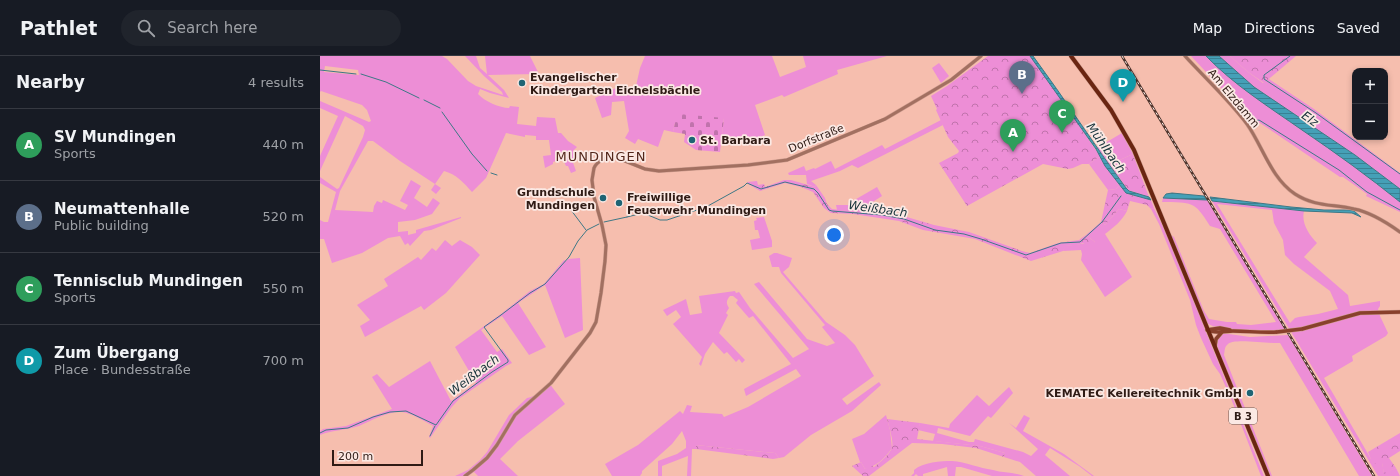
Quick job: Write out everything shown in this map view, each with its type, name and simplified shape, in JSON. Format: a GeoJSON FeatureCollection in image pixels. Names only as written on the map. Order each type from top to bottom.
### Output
{"type":"FeatureCollection","features":[{"type":"Feature","properties":{"kind":"main road","name":"B 3"},"geometry":{"type":"LineString","coordinates":[[1071,56],[1123,128],[1134,150],[1268,476]]}},
{"type":"Feature","properties":{"kind":"main road"},"geometry":{"type":"LineString","coordinates":[[1207,330],[1220,328],[1257,333],[1276,332],[1302,329],[1360,313],[1400,312]]}},
{"type":"Feature","properties":{"kind":"main road"},"geometry":{"type":"LineString","coordinates":[[1207,330],[1213,332],[1234,331]]}},
{"type":"Feature","properties":{"kind":"main road"},"geometry":{"type":"LineString","coordinates":[[1215,347],[1216,339],[1222,332]]}},
{"type":"Feature","properties":{"kind":"street","name":"Dorfstraße"},"geometry":{"type":"LineString","coordinates":[[465,476],[487,458],[497,445],[514,415],[551,383],[590,333],[596,322],[601,293],[606,245],[592,188],[595,165],[608,158],[615,157],[645,169],[659,171],[748,165],[787,160],[885,119],[951,80],[981,56]]}},
{"type":"Feature","properties":{"kind":"street","name":"Am Elzdamm"},"geometry":{"type":"LineString","coordinates":[[1186,56],[1239,114],[1255,136],[1277,177],[1293,193],[1316,203],[1363,211],[1400,232]]}},
{"type":"Feature","properties":{"kind":"green space"},"geometry":{"type":"Polygon","coordinates":[[[320,56],[442,56],[447,59],[468,81],[476,86],[503,95],[502,92],[465,56],[476,56],[480,68],[487,74],[485,56],[530,56],[539,74],[488,75],[504,90],[509,98],[480,89],[478,94],[488,102],[505,108],[509,108],[510,106],[519,107],[517,124],[536,126],[537,117],[555,118],[558,133],[561,133],[568,141],[577,147],[573,151],[577,156],[572,160],[576,171],[571,173],[563,159],[553,162],[553,164],[545,168],[543,156],[551,155],[549,140],[536,140],[536,136],[525,135],[525,137],[506,133],[486,178],[472,192],[463,182],[444,171],[435,184],[373,141],[368,141],[340,191],[335,210],[373,212],[377,201],[382,203],[383,200],[405,210],[408,205],[400,201],[411,180],[421,186],[414,198],[427,207],[433,198],[440,203],[432,214],[415,220],[398,222],[398,232],[408,231],[408,235],[416,233],[416,230],[461,218],[431,230],[424,231],[410,246],[408,243],[405,245],[400,236],[388,238],[362,253],[332,263],[324,239],[320,239],[320,220],[328,222],[336,192],[320,183],[320,177],[337,189],[339,188],[365,130],[363,126],[345,116],[320,171],[320,156],[338,116],[320,108],[320,101],[369,122],[371,121],[367,110],[362,105],[321,91],[320,92],[320,56]],[[325,66],[324,72],[359,75],[358,70],[325,66]]]}},
{"type":"Feature","properties":{"kind":"green space"},"geometry":{"type":"Polygon","coordinates":[[[645,56],[772,56],[780,77],[806,67],[803,56],[887,56],[837,70],[838,74],[784,97],[782,95],[755,105],[765,135],[749,141],[721,142],[724,118],[675,123],[673,132],[664,130],[658,147],[638,139],[635,144],[625,138],[629,131],[624,101],[612,102],[611,115],[602,118],[595,98],[620,86],[634,95],[640,68],[645,56]]]}},
{"type":"Feature","properties":{"kind":"green space"},"geometry":{"type":"Polygon","coordinates":[[[988,56],[1030,56],[1100,156],[1089,164],[1082,164],[1068,169],[1043,164],[967,206],[939,163],[958,153],[959,151],[948,137],[931,96],[988,56]]]}},
{"type":"Feature","properties":{"kind":"green space"},"geometry":{"type":"Polygon","coordinates":[[[1191,56],[1206,56],[1228,77],[1252,95],[1340,156],[1400,202],[1400,212],[1366,196],[1367,194],[1343,177],[1340,177],[1260,123],[1254,126],[1237,105],[1191,56]]]}},
{"type":"Feature","properties":{"kind":"green space"},"geometry":{"type":"Polygon","coordinates":[[[1219,56],[1230,56],[1263,83],[1269,79],[1314,109],[1352,137],[1352,140],[1356,140],[1400,173],[1400,189],[1355,155],[1254,87],[1219,56]]]}},
{"type":"Feature","properties":{"kind":"green space"},"geometry":{"type":"Polygon","coordinates":[[[1230,56],[1296,56],[1264,83],[1248,72],[1230,56]]]}},
{"type":"Feature","properties":{"kind":"green space"},"geometry":{"type":"Polygon","coordinates":[[[939,63],[949,76],[941,83],[932,68],[939,63]]]}},
{"type":"Feature","properties":{"kind":"green space"},"geometry":{"type":"Polygon","coordinates":[[[679,114],[724,118],[720,152],[696,150],[684,142],[685,134],[673,132],[679,114]]]}},
{"type":"Feature","properties":{"kind":"green space"},"geometry":{"type":"Polygon","coordinates":[[[941,120],[943,125],[858,168],[852,165],[840,171],[811,181],[816,185],[815,187],[807,184],[806,175],[789,175],[788,173],[804,166],[806,171],[815,169],[831,161],[835,169],[882,145],[885,149],[941,120]]]}},
{"type":"Feature","properties":{"kind":"green space"},"geometry":{"type":"Polygon","coordinates":[[[1122,133],[1133,154],[1111,164],[1100,146],[1122,133]]]}},
{"type":"Feature","properties":{"kind":"green space"},"geometry":{"type":"Polygon","coordinates":[[[1100,146],[1111,164],[1133,154],[1149,197],[1128,190],[1097,147],[1100,146]]]}},
{"type":"Feature","properties":{"kind":"green space"},"geometry":{"type":"Polygon","coordinates":[[[1100,156],[1120,185],[1116,189],[1108,190],[1089,164],[1100,156]]]}},
{"type":"Feature","properties":{"kind":"green space"},"geometry":{"type":"Polygon","coordinates":[[[784,180],[791,180],[815,187],[816,185],[825,198],[827,204],[832,209],[857,212],[865,206],[867,209],[900,215],[934,225],[969,232],[1030,253],[1058,243],[1079,240],[1086,235],[1095,242],[1089,247],[1083,243],[1066,246],[1063,251],[1031,261],[975,239],[923,230],[899,221],[853,214],[831,213],[824,208],[813,192],[801,187],[785,183],[760,191],[747,182],[757,181],[758,185],[764,184],[765,187],[784,180]]]}},
{"type":"Feature","properties":{"kind":"green space"},"geometry":{"type":"Polygon","coordinates":[[[435,184],[441,188],[436,194],[431,190],[435,184]]]}},
{"type":"Feature","properties":{"kind":"green space"},"geometry":{"type":"Polygon","coordinates":[[[1120,185],[1128,194],[1151,200],[1154,208],[1151,209],[1147,205],[1130,201],[1127,211],[1119,209],[1105,225],[1101,222],[1108,190],[1116,189],[1120,185]]]}},
{"type":"Feature","properties":{"kind":"green space"},"geometry":{"type":"Polygon","coordinates":[[[877,187],[882,196],[857,212],[837,210],[836,205],[852,205],[851,202],[877,187]]]}},
{"type":"Feature","properties":{"kind":"green space"},"geometry":{"type":"Polygon","coordinates":[[[1163,198],[1207,200],[1285,330],[1256,331],[1232,329],[1221,328],[1207,323],[1171,235],[1174,237],[1204,311],[1209,319],[1251,325],[1276,322],[1220,229],[1210,226],[1196,207],[1186,203],[1162,202],[1163,198]]]}},
{"type":"Feature","properties":{"kind":"green space"},"geometry":{"type":"Polygon","coordinates":[[[1212,201],[1304,211],[1303,215],[1306,228],[1317,243],[1304,257],[1348,295],[1350,306],[1380,301],[1380,306],[1378,309],[1388,333],[1386,336],[1352,356],[1353,361],[1324,378],[1371,459],[1382,462],[1384,473],[1396,468],[1400,476],[1378,476],[1212,201]],[[1217,204],[1290,323],[1295,318],[1338,309],[1330,291],[1294,264],[1285,255],[1283,240],[1274,223],[1272,210],[1217,204]]]}},
{"type":"Feature","properties":{"kind":"green space"},"geometry":{"type":"Polygon","coordinates":[[[1154,208],[1167,235],[1264,476],[1261,476],[1232,401],[1201,338],[1190,300],[1159,224],[1151,209],[1154,208]]]}},
{"type":"Feature","properties":{"kind":"green space"},"geometry":{"type":"Polygon","coordinates":[[[1119,209],[1127,211],[1120,221],[1105,234],[1132,277],[1105,297],[1081,260],[1081,250],[1063,251],[1065,246],[1095,242],[1086,235],[1101,222],[1105,225],[1119,209]]]}},
{"type":"Feature","properties":{"kind":"green space"},"geometry":{"type":"Polygon","coordinates":[[[764,217],[772,241],[772,247],[752,250],[750,240],[760,238],[758,230],[755,230],[754,221],[757,220],[756,218],[764,217]]]}},
{"type":"Feature","properties":{"kind":"green space"},"geometry":{"type":"Polygon","coordinates":[[[445,240],[452,246],[460,240],[472,247],[480,255],[446,293],[424,310],[421,306],[365,337],[360,326],[370,320],[357,305],[388,286],[384,279],[418,257],[421,260],[432,248],[436,251],[445,240]]]}},
{"type":"Feature","properties":{"kind":"green space"},"geometry":{"type":"Polygon","coordinates":[[[774,253],[792,258],[789,267],[783,272],[826,322],[845,335],[855,345],[874,376],[842,399],[847,405],[879,382],[881,385],[852,411],[811,435],[784,457],[779,458],[775,453],[696,445],[696,449],[692,449],[691,476],[687,476],[688,456],[662,466],[662,476],[658,476],[658,461],[677,454],[686,448],[686,441],[682,431],[672,444],[642,471],[640,476],[612,476],[605,464],[638,445],[680,411],[683,414],[687,405],[692,406],[690,412],[722,414],[724,417],[748,407],[801,376],[796,369],[746,396],[744,389],[791,364],[753,316],[749,318],[736,303],[738,300],[733,296],[730,296],[727,301],[729,308],[726,313],[728,315],[719,333],[745,360],[742,363],[739,359],[736,362],[727,352],[724,354],[713,342],[705,354],[701,366],[699,364],[702,357],[673,324],[681,317],[676,310],[667,316],[663,310],[686,299],[690,315],[702,313],[699,296],[735,291],[736,293],[739,292],[750,308],[793,358],[809,349],[754,284],[759,282],[807,339],[827,346],[835,343],[822,327],[825,325],[781,273],[779,267],[772,267],[769,256],[774,253]]]}},
{"type":"Feature","properties":{"kind":"green space"},"geometry":{"type":"Polygon","coordinates":[[[580,258],[583,330],[565,338],[545,285],[518,303],[546,347],[529,355],[502,316],[481,330],[497,352],[502,349],[512,363],[460,398],[430,438],[429,437],[433,426],[414,416],[402,412],[385,414],[359,426],[320,435],[320,431],[323,429],[346,426],[392,409],[372,377],[377,374],[389,387],[430,361],[451,401],[476,383],[455,347],[530,291],[544,284],[564,260],[566,261],[568,259],[580,258]]]}},
{"type":"Feature","properties":{"kind":"green space"},"geometry":{"type":"Polygon","coordinates":[[[1222,333],[1250,337],[1288,335],[1372,476],[1359,476],[1280,343],[1244,341],[1232,342],[1226,346],[1224,355],[1272,476],[1269,476],[1222,362],[1217,345],[1218,337],[1222,333]]]}},
{"type":"Feature","properties":{"kind":"green space"},"geometry":{"type":"Polygon","coordinates":[[[549,383],[565,404],[518,441],[500,459],[518,476],[478,476],[474,472],[468,476],[455,476],[468,470],[480,460],[487,452],[509,415],[527,398],[542,390],[549,383]]]}},
{"type":"Feature","properties":{"kind":"green space"},"geometry":{"type":"Polygon","coordinates":[[[1009,387],[1013,393],[991,418],[988,416],[970,436],[938,428],[937,433],[969,442],[974,442],[975,439],[1023,452],[1031,456],[1038,449],[1009,423],[1016,428],[1024,415],[1030,418],[1023,431],[1064,454],[1094,476],[1050,448],[1045,455],[1070,476],[1036,476],[1020,462],[1004,457],[1005,453],[980,446],[933,441],[935,434],[918,430],[920,423],[949,428],[950,424],[977,395],[989,406],[1009,387]]]}},
{"type":"Feature","properties":{"kind":"green space"},"geometry":{"type":"Polygon","coordinates":[[[886,415],[890,430],[892,448],[880,461],[865,469],[860,462],[852,439],[864,434],[886,415]]]}},
{"type":"Feature","properties":{"kind":"green space"},"geometry":{"type":"Polygon","coordinates":[[[887,419],[920,423],[917,439],[980,446],[1005,453],[1004,457],[976,448],[942,444],[912,443],[869,476],[863,476],[852,466],[861,462],[865,469],[871,465],[874,467],[891,451],[892,438],[887,419]]]}},
{"type":"Feature","properties":{"kind":"green space"},"geometry":{"type":"Polygon","coordinates":[[[1400,433],[1400,451],[1389,458],[1396,468],[1384,474],[1382,463],[1376,464],[1372,462],[1368,452],[1400,433]]]}},
{"type":"Feature","properties":{"kind":"green space"},"geometry":{"type":"Polygon","coordinates":[[[696,445],[775,453],[779,458],[773,459],[696,449],[696,445]]]}},
{"type":"Feature","properties":{"kind":"green space"},"geometry":{"type":"Polygon","coordinates":[[[952,461],[1024,476],[992,476],[961,467],[956,467],[955,476],[948,476],[947,467],[923,474],[923,476],[918,476],[916,474],[911,476],[914,473],[914,470],[922,465],[952,461]]]}},
{"type":"Feature","properties":{"kind":"water"},"geometry":{"type":"Polygon","coordinates":[[[1030,56],[1033,56],[1045,72],[1126,188],[1129,191],[1149,197],[1151,200],[1126,193],[1105,166],[1096,149],[1030,56]]]}},
{"type":"Feature","properties":{"kind":"water"},"geometry":{"type":"Polygon","coordinates":[[[1206,56],[1219,56],[1254,87],[1355,155],[1400,189],[1400,202],[1340,156],[1228,77],[1206,56]]]}},
{"type":"Feature","properties":{"kind":"water"},"geometry":{"type":"Polygon","coordinates":[[[1172,193],[1204,196],[1207,200],[1163,198],[1166,194],[1172,193]]]}},
{"type":"Feature","properties":{"kind":"water"},"geometry":{"type":"Polygon","coordinates":[[[1210,197],[1291,207],[1324,210],[1350,210],[1354,211],[1361,217],[1352,213],[1304,211],[1212,201],[1210,197]]]}},
{"type":"Feature","properties":{"kind":"waterway","name":"Elz"},"geometry":{"type":"LineString","coordinates":[[1290,56],[1264,75],[1264,79],[1316,113],[1400,174]]}},
{"type":"Feature","properties":{"kind":"waterway"},"geometry":{"type":"LineString","coordinates":[[320,70],[356,74]]}},
{"type":"Feature","properties":{"kind":"waterway"},"geometry":{"type":"LineString","coordinates":[[361,74],[386,82],[419,98]]}},
{"type":"Feature","properties":{"kind":"waterway"},"geometry":{"type":"LineString","coordinates":[[424,100],[440,108]]}},
{"type":"Feature","properties":{"kind":"waterway"},"geometry":{"type":"LineString","coordinates":[[442,112],[472,154],[487,171]]}},
{"type":"Feature","properties":{"kind":"waterway"},"geometry":{"type":"LineString","coordinates":[[1250,122],[1259,120],[1339,170],[1367,192],[1400,210]]}},
{"type":"Feature","properties":{"kind":"waterway"},"geometry":{"type":"LineString","coordinates":[[491,173],[497,175]]}},
{"type":"Feature","properties":{"kind":"waterway","name":"Weißbach"},"geometry":{"type":"LineString","coordinates":[[627,217],[643,213],[660,220],[667,220],[706,207],[747,183],[761,189],[785,182],[814,189],[829,210],[832,211],[882,215],[904,219],[935,230],[964,234],[981,239],[1026,255],[1061,243],[1080,242],[1102,222],[1121,196]]}},
{"type":"Feature","properties":{"kind":"waterway"},"geometry":{"type":"LineString","coordinates":[[571,210],[586,230]]}},
{"type":"Feature","properties":{"kind":"waterway","name":"Weißbach"},"geometry":{"type":"LineString","coordinates":[[604,222],[627,217]]}},
{"type":"Feature","properties":{"kind":"waterway","name":"Weißbach"},"geometry":{"type":"LineString","coordinates":[[320,433],[326,430],[348,428],[373,417],[390,412],[406,411],[436,425],[453,401],[508,362],[484,327],[530,293],[545,284],[569,257],[578,241],[587,230],[599,224]]}},
{"type":"Feature","properties":{"kind":"waterway"},"geometry":{"type":"LineString","coordinates":[[430,436],[435,426]]}},
{"type":"Feature","properties":{"kind":"railway"},"geometry":{"type":"LineString","coordinates":[[1122,56],[1374,476]]}},
{"type":"Feature","properties":{"kind":"place","name":"Evangelischer Kindergarten Eichelsbächle"},"geometry":{"type":"Point","coordinates":[522,83]}},
{"type":"Feature","properties":{"kind":"place","name":"Neumattenhalle"},"geometry":{"type":"Point","coordinates":[1022,94]}},
{"type":"Feature","properties":{"kind":"place","name":"Zum Übergang"},"geometry":{"type":"Point","coordinates":[1123,102]}},
{"type":"Feature","properties":{"kind":"place","name":"Tennisclub Mundingen"},"geometry":{"type":"Point","coordinates":[1062,133]}},
{"type":"Feature","properties":{"kind":"place","name":"St. Barbara"},"geometry":{"type":"Point","coordinates":[692,140]}},
{"type":"Feature","properties":{"kind":"place","name":"SV Mundingen"},"geometry":{"type":"Point","coordinates":[1013,152]}},
{"type":"Feature","properties":{"kind":"place","name":"Grundschule Mundingen"},"geometry":{"type":"Point","coordinates":[603,198]}},
{"type":"Feature","properties":{"kind":"place","name":"Freiwillige Feuerwehr Mundingen"},"geometry":{"type":"Point","coordinates":[619,203]}},
{"type":"Feature","properties":{"kind":"place","name":"KEMATEC Kellereitechnik GmbH"},"geometry":{"type":"Point","coordinates":[1250,393]}},
{"type":"Feature","properties":{"kind":"district","name":"MUNDINGEN"},"geometry":{"type":"Point","coordinates":[601,156]}},
{"type":"Feature","properties":{"kind":"water label","name":"Mühlbach"},"geometry":{"type":"Point","coordinates":[1106,148]}}]}
